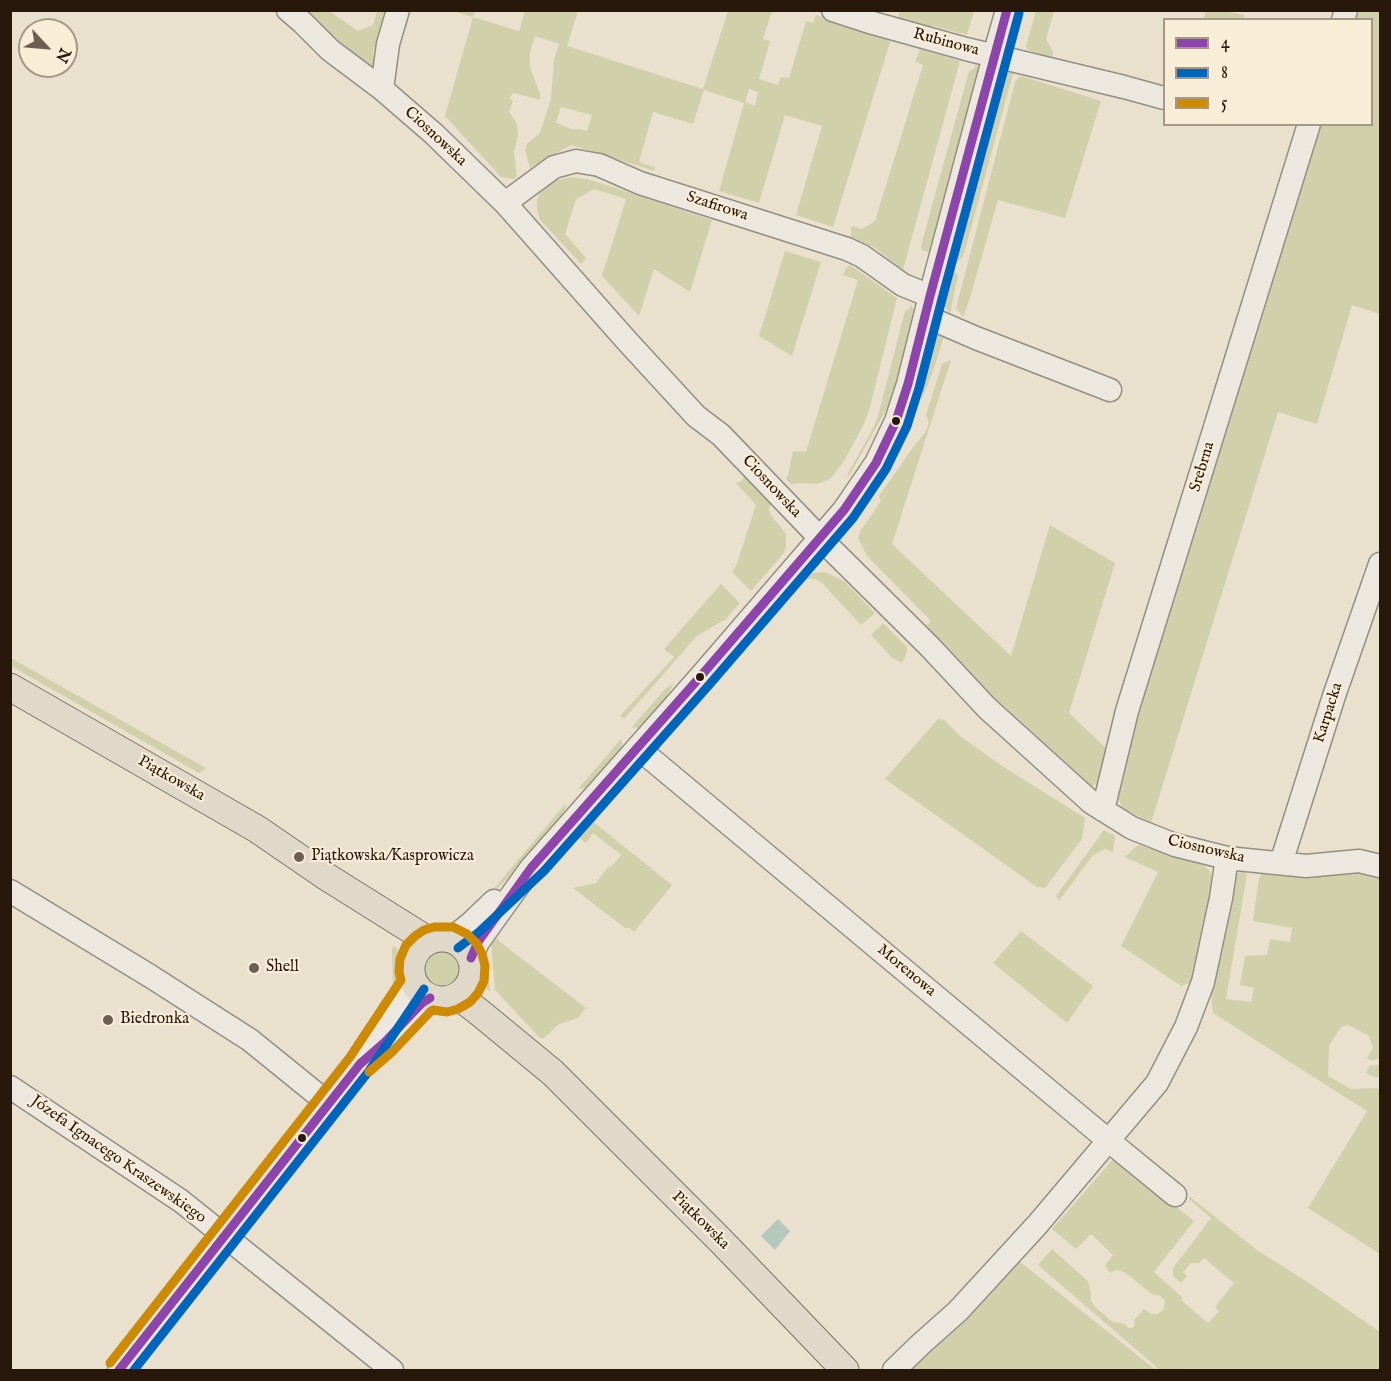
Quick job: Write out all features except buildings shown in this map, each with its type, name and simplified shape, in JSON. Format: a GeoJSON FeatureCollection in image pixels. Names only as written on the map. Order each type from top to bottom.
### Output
{"type":"FeatureCollection","features":[{"type":"Feature","properties":{"kind":"main road","name":"Piątkowska"},"geometry":{"type":"LineString","coordinates":[[10,687],[257,829],[327,877],[440,940]]}},
{"type":"Feature","properties":{"kind":"main road","name":"Piątkowska"},"geometry":{"type":"LineString","coordinates":[[327,877],[395,939],[406,951],[427,985],[466,1002],[554,1072]]}},
{"type":"Feature","properties":{"kind":"main road"},"geometry":{"type":"LineString","coordinates":[[440,940],[460,944],[466,950],[471,968],[468,986],[462,993],[427,985],[415,953],[421,946],[440,940]]}},
{"type":"Feature","properties":{"kind":"main road","name":"Piątkowska"},"geometry":{"type":"LineString","coordinates":[[471,968],[554,1072],[722,1242],[845,1371]]}},
{"type":"Feature","properties":{"kind":"street","name":"Ciosnowska"},"geometry":{"type":"LineString","coordinates":[[288,10],[330,50],[382,89],[434,134],[505,203],[696,416],[721,435],[987,708],[1092,803],[1132,828],[1175,845],[1227,858],[1306,866],[1359,861],[1380,866]]}},
{"type":"Feature","properties":{"kind":"street"},"geometry":{"type":"LineString","coordinates":[[382,89],[388,44],[398,10]]}},
{"type":"Feature","properties":{"kind":"street","name":"Rubinowa"},"geometry":{"type":"LineString","coordinates":[[833,10],[994,56],[1163,99]]}},
{"type":"Feature","properties":{"kind":"street"},"geometry":{"type":"LineString","coordinates":[[471,968],[477,942],[531,868],[844,510],[876,464],[901,408],[908,384],[1007,10]]}},
{"type":"Feature","properties":{"kind":"street","name":"Srebrna"},"geometry":{"type":"LineString","coordinates":[[1103,810],[1127,711],[1308,126]]}},
{"type":"Feature","properties":{"kind":"street","name":"Szafirowa"},"geometry":{"type":"LineString","coordinates":[[505,203],[554,167],[576,161],[599,165],[640,183],[847,249],[862,256],[903,285],[927,306],[976,338],[1110,390]]}},
{"type":"Feature","properties":{"kind":"street","name":"Karpacka"},"geometry":{"type":"LineString","coordinates":[[1281,863],[1334,696],[1380,564]]}},
{"type":"Feature","properties":{"kind":"street","name":"Morenowa"},"geometry":{"type":"LineString","coordinates":[[638,748],[1175,1195]]}},
{"type":"Feature","properties":{"kind":"street"},"geometry":{"type":"LineString","coordinates":[[894,1371],[958,1311],[1038,1225],[1157,1083],[1186,1027],[1203,982],[1227,858]]}},
{"type":"Feature","properties":{"kind":"street"},"geometry":{"type":"LineString","coordinates":[[440,940],[471,923],[531,868]]}},
{"type":"Feature","properties":{"kind":"street"},"geometry":{"type":"LineString","coordinates":[[10,891],[250,1040],[329,1104]]}},
{"type":"Feature","properties":{"kind":"street"},"geometry":{"type":"LineString","coordinates":[[119,1371],[360,1064],[427,985]]}},
{"type":"Feature","properties":{"kind":"street","name":"Józefa Ignacego Kraszewskiego"},"geometry":{"type":"LineString","coordinates":[[10,1087],[181,1201],[392,1371]]}},
{"type":"Feature","properties":{"kind":"shaded area"},"geometry":{"type":"Polygon","coordinates":[[[301,11],[329,11],[358,31],[373,25],[377,11],[385,11],[373,53],[375,66],[371,70],[301,11]]]}},
{"type":"Feature","properties":{"kind":"shaded area"},"geometry":{"type":"Polygon","coordinates":[[[452,11],[475,11],[473,17],[452,11]]]}},
{"type":"Feature","properties":{"kind":"shaded area"},"geometry":{"type":"Polygon","coordinates":[[[525,11],[578,11],[567,46],[703,89],[728,11],[772,11],[763,39],[770,41],[759,79],[778,85],[781,77],[789,78],[806,21],[813,23],[816,15],[891,39],[833,227],[796,215],[822,126],[785,115],[759,203],[719,191],[744,103],[704,90],[693,124],[653,112],[639,162],[654,167],[655,171],[571,145],[530,168],[525,150],[527,144],[540,133],[551,99],[554,60],[559,44],[535,36],[530,52],[530,67],[540,100],[515,93],[510,98],[513,101],[509,112],[517,124],[518,135],[514,152],[517,177],[513,179],[501,177],[445,116],[473,17],[519,31],[525,11]],[[749,89],[745,102],[755,106],[758,92],[749,89]],[[561,107],[556,123],[572,129],[587,131],[592,115],[561,107]]]}},
{"type":"Feature","properties":{"kind":"shaded area"},"geometry":{"type":"Polygon","coordinates":[[[900,11],[974,11],[967,35],[933,26],[923,30],[896,22],[900,11]]]}},
{"type":"Feature","properties":{"kind":"shaded area"},"geometry":{"type":"Polygon","coordinates":[[[1036,11],[1054,11],[1046,39],[1053,51],[1052,60],[1041,61],[1042,55],[1028,50],[1026,46],[1036,11]]]}},
{"type":"Feature","properties":{"kind":"shaded area"},"geometry":{"type":"Polygon","coordinates":[[[1206,11],[1226,11],[1244,15],[1243,18],[1203,18],[1206,11]]]}},
{"type":"Feature","properties":{"kind":"shaded area"},"geometry":{"type":"Polygon","coordinates":[[[1354,11],[1380,11],[1380,314],[1352,305],[1317,424],[1278,412],[1151,823],[1122,808],[1115,791],[1133,715],[1317,126],[1373,126],[1373,18],[1350,18],[1354,11]]]}},
{"type":"Feature","properties":{"kind":"shaded area"},"geometry":{"type":"Polygon","coordinates":[[[920,49],[960,61],[903,270],[874,247],[851,239],[851,226],[862,229],[875,221],[923,65],[915,62],[920,49]]]}},
{"type":"Feature","properties":{"kind":"shaded area"},"geometry":{"type":"Polygon","coordinates":[[[976,63],[979,71],[930,253],[922,250],[921,246],[969,71],[974,69],[976,63]]]}},
{"type":"Feature","properties":{"kind":"shaded area"},"geometry":{"type":"Polygon","coordinates":[[[1014,70],[964,254],[960,260],[950,260],[1000,81],[1008,71],[1014,70]]]}},
{"type":"Feature","properties":{"kind":"shaded area"},"geometry":{"type":"Polygon","coordinates":[[[1021,76],[1101,101],[1065,218],[998,200],[963,317],[956,308],[1015,82],[1021,76]]]}},
{"type":"Feature","properties":{"kind":"shaded area"},"geometry":{"type":"Polygon","coordinates":[[[571,177],[591,180],[712,220],[690,292],[654,269],[639,316],[602,276],[626,199],[594,189],[576,199],[565,234],[586,258],[581,264],[540,220],[537,210],[537,199],[543,188],[554,181],[571,177]]]}},
{"type":"Feature","properties":{"kind":"shaded area"},"geometry":{"type":"Polygon","coordinates":[[[785,251],[821,262],[792,356],[759,336],[785,251]]]}},
{"type":"Feature","properties":{"kind":"shaded area"},"geometry":{"type":"Polygon","coordinates":[[[850,265],[897,298],[870,407],[864,424],[844,461],[831,478],[816,484],[796,483],[792,485],[786,479],[793,451],[806,452],[858,280],[843,275],[850,265]]]}},
{"type":"Feature","properties":{"kind":"shaded area"},"geometry":{"type":"Polygon","coordinates":[[[949,269],[958,276],[950,313],[942,304],[941,298],[949,269]]]}},
{"type":"Feature","properties":{"kind":"shaded area"},"geometry":{"type":"Polygon","coordinates":[[[911,304],[914,315],[896,392],[849,476],[847,475],[878,416],[905,311],[910,308],[911,304]]]}},
{"type":"Feature","properties":{"kind":"shaded area"},"geometry":{"type":"Polygon","coordinates":[[[945,333],[922,399],[927,352],[936,336],[945,333]]]}},
{"type":"Feature","properties":{"kind":"shaded area"},"geometry":{"type":"Polygon","coordinates":[[[951,360],[892,544],[1011,656],[1050,525],[1115,563],[1069,713],[1109,751],[1101,779],[1091,788],[1040,748],[923,629],[931,621],[867,556],[858,538],[881,501],[879,496],[925,433],[929,423],[926,415],[942,364],[951,360]]]}},
{"type":"Feature","properties":{"kind":"shaded area"},"geometry":{"type":"Polygon","coordinates":[[[749,476],[772,502],[769,509],[770,514],[786,534],[784,553],[751,591],[732,572],[756,505],[736,483],[749,476]]]}},
{"type":"Feature","properties":{"kind":"shaded area"},"geometry":{"type":"Polygon","coordinates":[[[825,572],[844,581],[875,613],[861,625],[822,583],[815,579],[805,579],[814,573],[825,572]]]}},
{"type":"Feature","properties":{"kind":"shaded area"},"geometry":{"type":"Polygon","coordinates":[[[721,584],[740,603],[726,619],[697,636],[624,719],[620,716],[674,657],[664,649],[721,584]]]}},
{"type":"Feature","properties":{"kind":"shaded area"},"geometry":{"type":"Polygon","coordinates":[[[883,623],[906,646],[907,652],[902,663],[891,657],[871,635],[883,623]]]}},
{"type":"Feature","properties":{"kind":"shaded area"},"geometry":{"type":"Polygon","coordinates":[[[11,658],[206,768],[199,773],[11,666],[11,658]]]}},
{"type":"Feature","properties":{"kind":"shaded area"},"geometry":{"type":"Polygon","coordinates":[[[674,683],[662,705],[641,727],[632,727],[665,689],[674,683]]]}},
{"type":"Feature","properties":{"kind":"shaded area"},"geometry":{"type":"Polygon","coordinates":[[[938,719],[944,720],[960,736],[1002,766],[1085,818],[1082,839],[1045,888],[1037,887],[885,779],[938,719]]]}},
{"type":"Feature","properties":{"kind":"shaded area"},"geometry":{"type":"Polygon","coordinates":[[[621,739],[622,751],[587,788],[578,789],[621,739]]]}},
{"type":"Feature","properties":{"kind":"shaded area"},"geometry":{"type":"Polygon","coordinates":[[[566,803],[564,816],[523,864],[480,905],[566,803]]]}},
{"type":"Feature","properties":{"kind":"shaded area"},"geometry":{"type":"Polygon","coordinates":[[[592,821],[672,885],[634,932],[630,928],[625,928],[573,888],[596,883],[621,855],[593,833],[586,843],[578,837],[592,821]]]}},
{"type":"Feature","properties":{"kind":"shaded area"},"geometry":{"type":"Polygon","coordinates":[[[1104,830],[1115,836],[1113,852],[1105,849],[1093,855],[1059,901],[1056,896],[1104,830]]]}},
{"type":"Feature","properties":{"kind":"shaded area"},"geometry":{"type":"Polygon","coordinates":[[[1138,845],[1203,865],[1210,871],[1214,883],[1196,981],[1181,986],[1121,946],[1158,872],[1125,857],[1138,845]]]}},
{"type":"Feature","properties":{"kind":"shaded area"},"geometry":{"type":"Polygon","coordinates":[[[1264,871],[1357,871],[1380,878],[1380,1058],[1372,1061],[1367,1058],[1373,1048],[1369,1036],[1348,1025],[1341,1027],[1329,1046],[1328,1076],[1351,1089],[1377,1088],[1380,1091],[1380,1254],[1308,1208],[1367,1111],[1213,1013],[1210,986],[1233,878],[1238,873],[1247,874],[1226,999],[1251,1002],[1254,988],[1240,985],[1245,956],[1267,955],[1270,939],[1290,942],[1292,928],[1253,921],[1259,878],[1264,871]]]}},
{"type":"Feature","properties":{"kind":"shaded area"},"geometry":{"type":"Polygon","coordinates":[[[1021,931],[1093,986],[1067,1023],[993,963],[1021,931]]]}},
{"type":"Feature","properties":{"kind":"shaded area"},"geometry":{"type":"Polygon","coordinates":[[[495,936],[586,1008],[578,1018],[559,1024],[544,1038],[540,1038],[495,990],[491,942],[495,936]]]}},
{"type":"Feature","properties":{"kind":"shaded area"},"geometry":{"type":"Polygon","coordinates":[[[486,941],[490,992],[482,982],[480,972],[480,959],[486,941]]]}},
{"type":"Feature","properties":{"kind":"shaded area"},"geometry":{"type":"Polygon","coordinates":[[[394,946],[404,964],[404,986],[397,998],[393,993],[392,949],[394,946]]]}},
{"type":"Feature","properties":{"kind":"shaded area"},"geometry":{"type":"Polygon","coordinates":[[[442,949],[456,955],[462,969],[456,983],[442,989],[428,983],[422,969],[428,955],[442,949]]]}},
{"type":"Feature","properties":{"kind":"shaded area"},"geometry":{"type":"Polygon","coordinates":[[[1380,1064],[1380,1077],[1366,1073],[1370,1065],[1380,1064]]]}},
{"type":"Feature","properties":{"kind":"shaded area"},"geometry":{"type":"Polygon","coordinates":[[[1115,1157],[1194,1221],[1154,1272],[1183,1298],[1181,1300],[1208,1323],[1219,1311],[1215,1307],[1234,1283],[1204,1258],[1199,1263],[1191,1263],[1183,1272],[1187,1276],[1181,1283],[1173,1276],[1173,1268],[1211,1218],[1189,1199],[1190,1197],[1257,1250],[1380,1332],[1380,1370],[1160,1370],[1038,1265],[1052,1249],[1088,1281],[1091,1301],[1095,1307],[1113,1322],[1125,1324],[1128,1328],[1135,1325],[1134,1320],[1144,1309],[1151,1314],[1158,1314],[1164,1309],[1165,1300],[1152,1294],[1127,1274],[1116,1270],[1110,1273],[1105,1265],[1113,1255],[1091,1234],[1076,1249],[1052,1229],[1115,1157]]]}},
{"type":"Feature","properties":{"kind":"shaded area"},"geometry":{"type":"Polygon","coordinates":[[[778,1219],[790,1231],[775,1250],[761,1236],[778,1219]]]}},
{"type":"Feature","properties":{"kind":"shaded area"},"geometry":{"type":"Polygon","coordinates":[[[1019,1261],[1156,1370],[906,1370],[1019,1261]]]}},
{"type":"Feature","properties":{"kind":"transit line","name":"4"},"geometry":{"type":"LineString","coordinates":[[471,958],[478,942],[531,868],[844,510],[876,463],[896,421],[908,384],[1007,10]]}},
{"type":"Feature","properties":{"kind":"transit line","name":"8"},"geometry":{"type":"LineString","coordinates":[[458,948],[479,932],[544,871],[853,518],[886,469],[907,426],[919,388],[1019,13]]}},
{"type":"Feature","properties":{"kind":"transit line","name":"5"},"geometry":{"type":"LineString","coordinates":[[110,1363],[350,1057],[401,980],[400,959],[406,945],[424,930],[434,927],[453,927],[467,934],[477,944],[485,966],[484,981],[478,993],[470,1002],[458,1009],[447,1012],[433,1010],[430,1012],[393,1051],[369,1072]]}},
{"type":"Feature","properties":{"kind":"transit line","name":"8"},"geometry":{"type":"LineString","coordinates":[[134,1370],[369,1071],[424,989]]}},
{"type":"Feature","properties":{"kind":"transit line","name":"4"},"geometry":{"type":"LineString","coordinates":[[119,1370],[360,1064],[384,1043],[422,1003],[430,998]]}},
{"type":"Feature","properties":{"kind":"place","name":"Piątkowska/Kasprowicza"},"geometry":{"type":"Point","coordinates":[299,857]}},
{"type":"Feature","properties":{"kind":"place","name":"Shell"},"geometry":{"type":"Point","coordinates":[254,968]}},
{"type":"Feature","properties":{"kind":"place","name":"Biedronka"},"geometry":{"type":"Point","coordinates":[108,1020]}}]}
